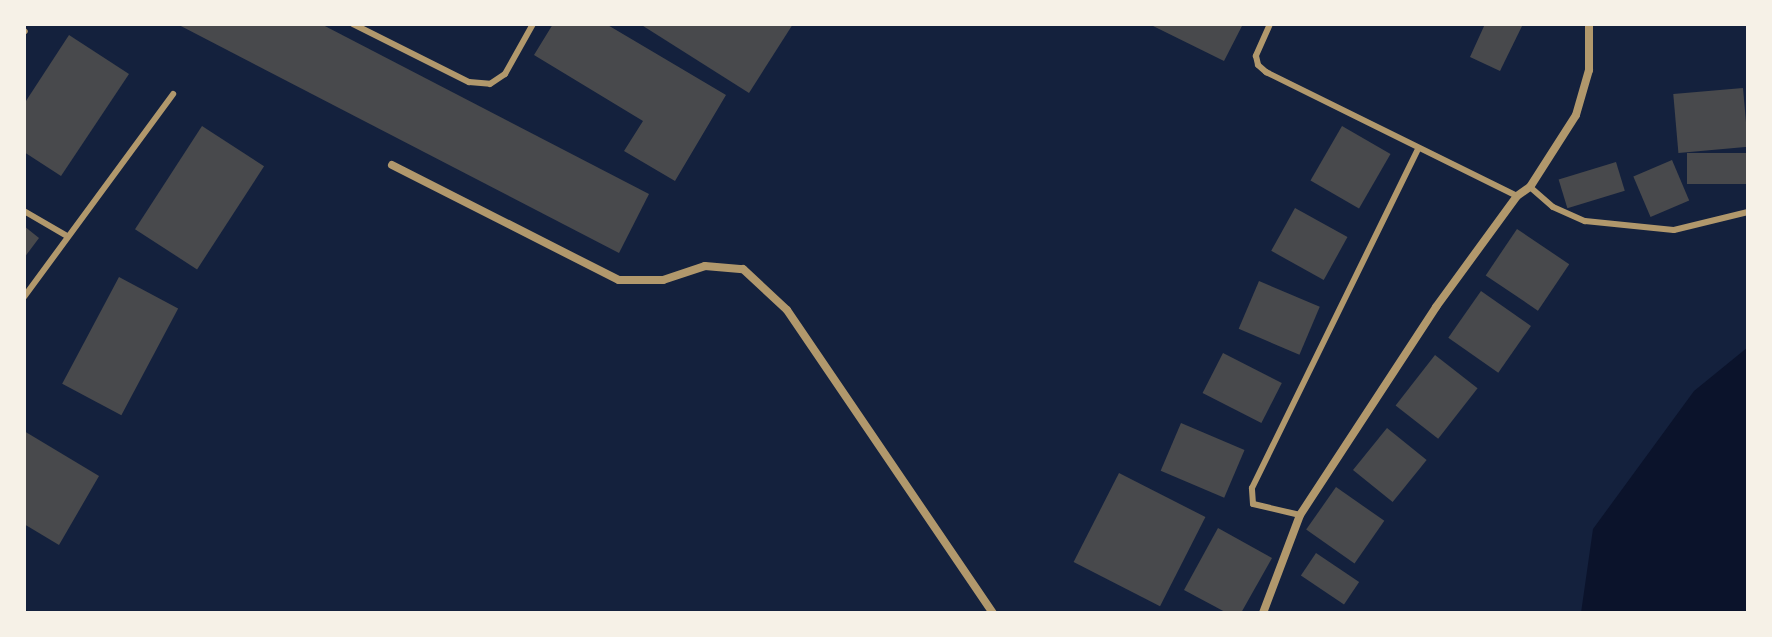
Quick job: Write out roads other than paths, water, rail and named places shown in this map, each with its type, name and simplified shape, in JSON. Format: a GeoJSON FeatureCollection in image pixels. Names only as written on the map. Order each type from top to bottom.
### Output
{"type":"FeatureCollection","features":[{"type":"Feature","properties":{"kind":"street"},"geometry":{"type":"LineString","coordinates":[[1263,613],[1300,515],[1436,307],[1517,196],[1530,187],[1576,115],[1589,70],[1589,24]]}},
{"type":"Feature","properties":{"kind":"street"},"geometry":{"type":"LineString","coordinates":[[392,165],[619,280],[663,280],[705,266],[743,269],[787,310],[993,613]]}},
{"type":"Feature","properties":{"kind":"lane"},"geometry":{"type":"LineString","coordinates":[[353,24],[469,82],[490,84],[505,74],[533,24]]}},
{"type":"Feature","properties":{"kind":"lane"},"geometry":{"type":"LineString","coordinates":[[1270,24],[1256,56],[1258,65],[1266,72],[1517,196]]}},
{"type":"Feature","properties":{"kind":"lane"},"geometry":{"type":"LineString","coordinates":[[24,297],[173,94]]}},
{"type":"Feature","properties":{"kind":"lane"},"geometry":{"type":"LineString","coordinates":[[1300,515],[1253,504],[1252,488],[1418,149]]}},
{"type":"Feature","properties":{"kind":"lane"},"geometry":{"type":"LineString","coordinates":[[1530,187],[1553,207],[1585,221],[1674,230],[1748,212]]}},
{"type":"Feature","properties":{"kind":"lane"},"geometry":{"type":"LineString","coordinates":[[24,211],[67,236]]}},
{"type":"Feature","properties":{"kind":"water"},"geometry":{"type":"Polygon","coordinates":[[[1748,347],[1748,613],[1581,613],[1593,529],[1694,391],[1748,347]]]}}]}
